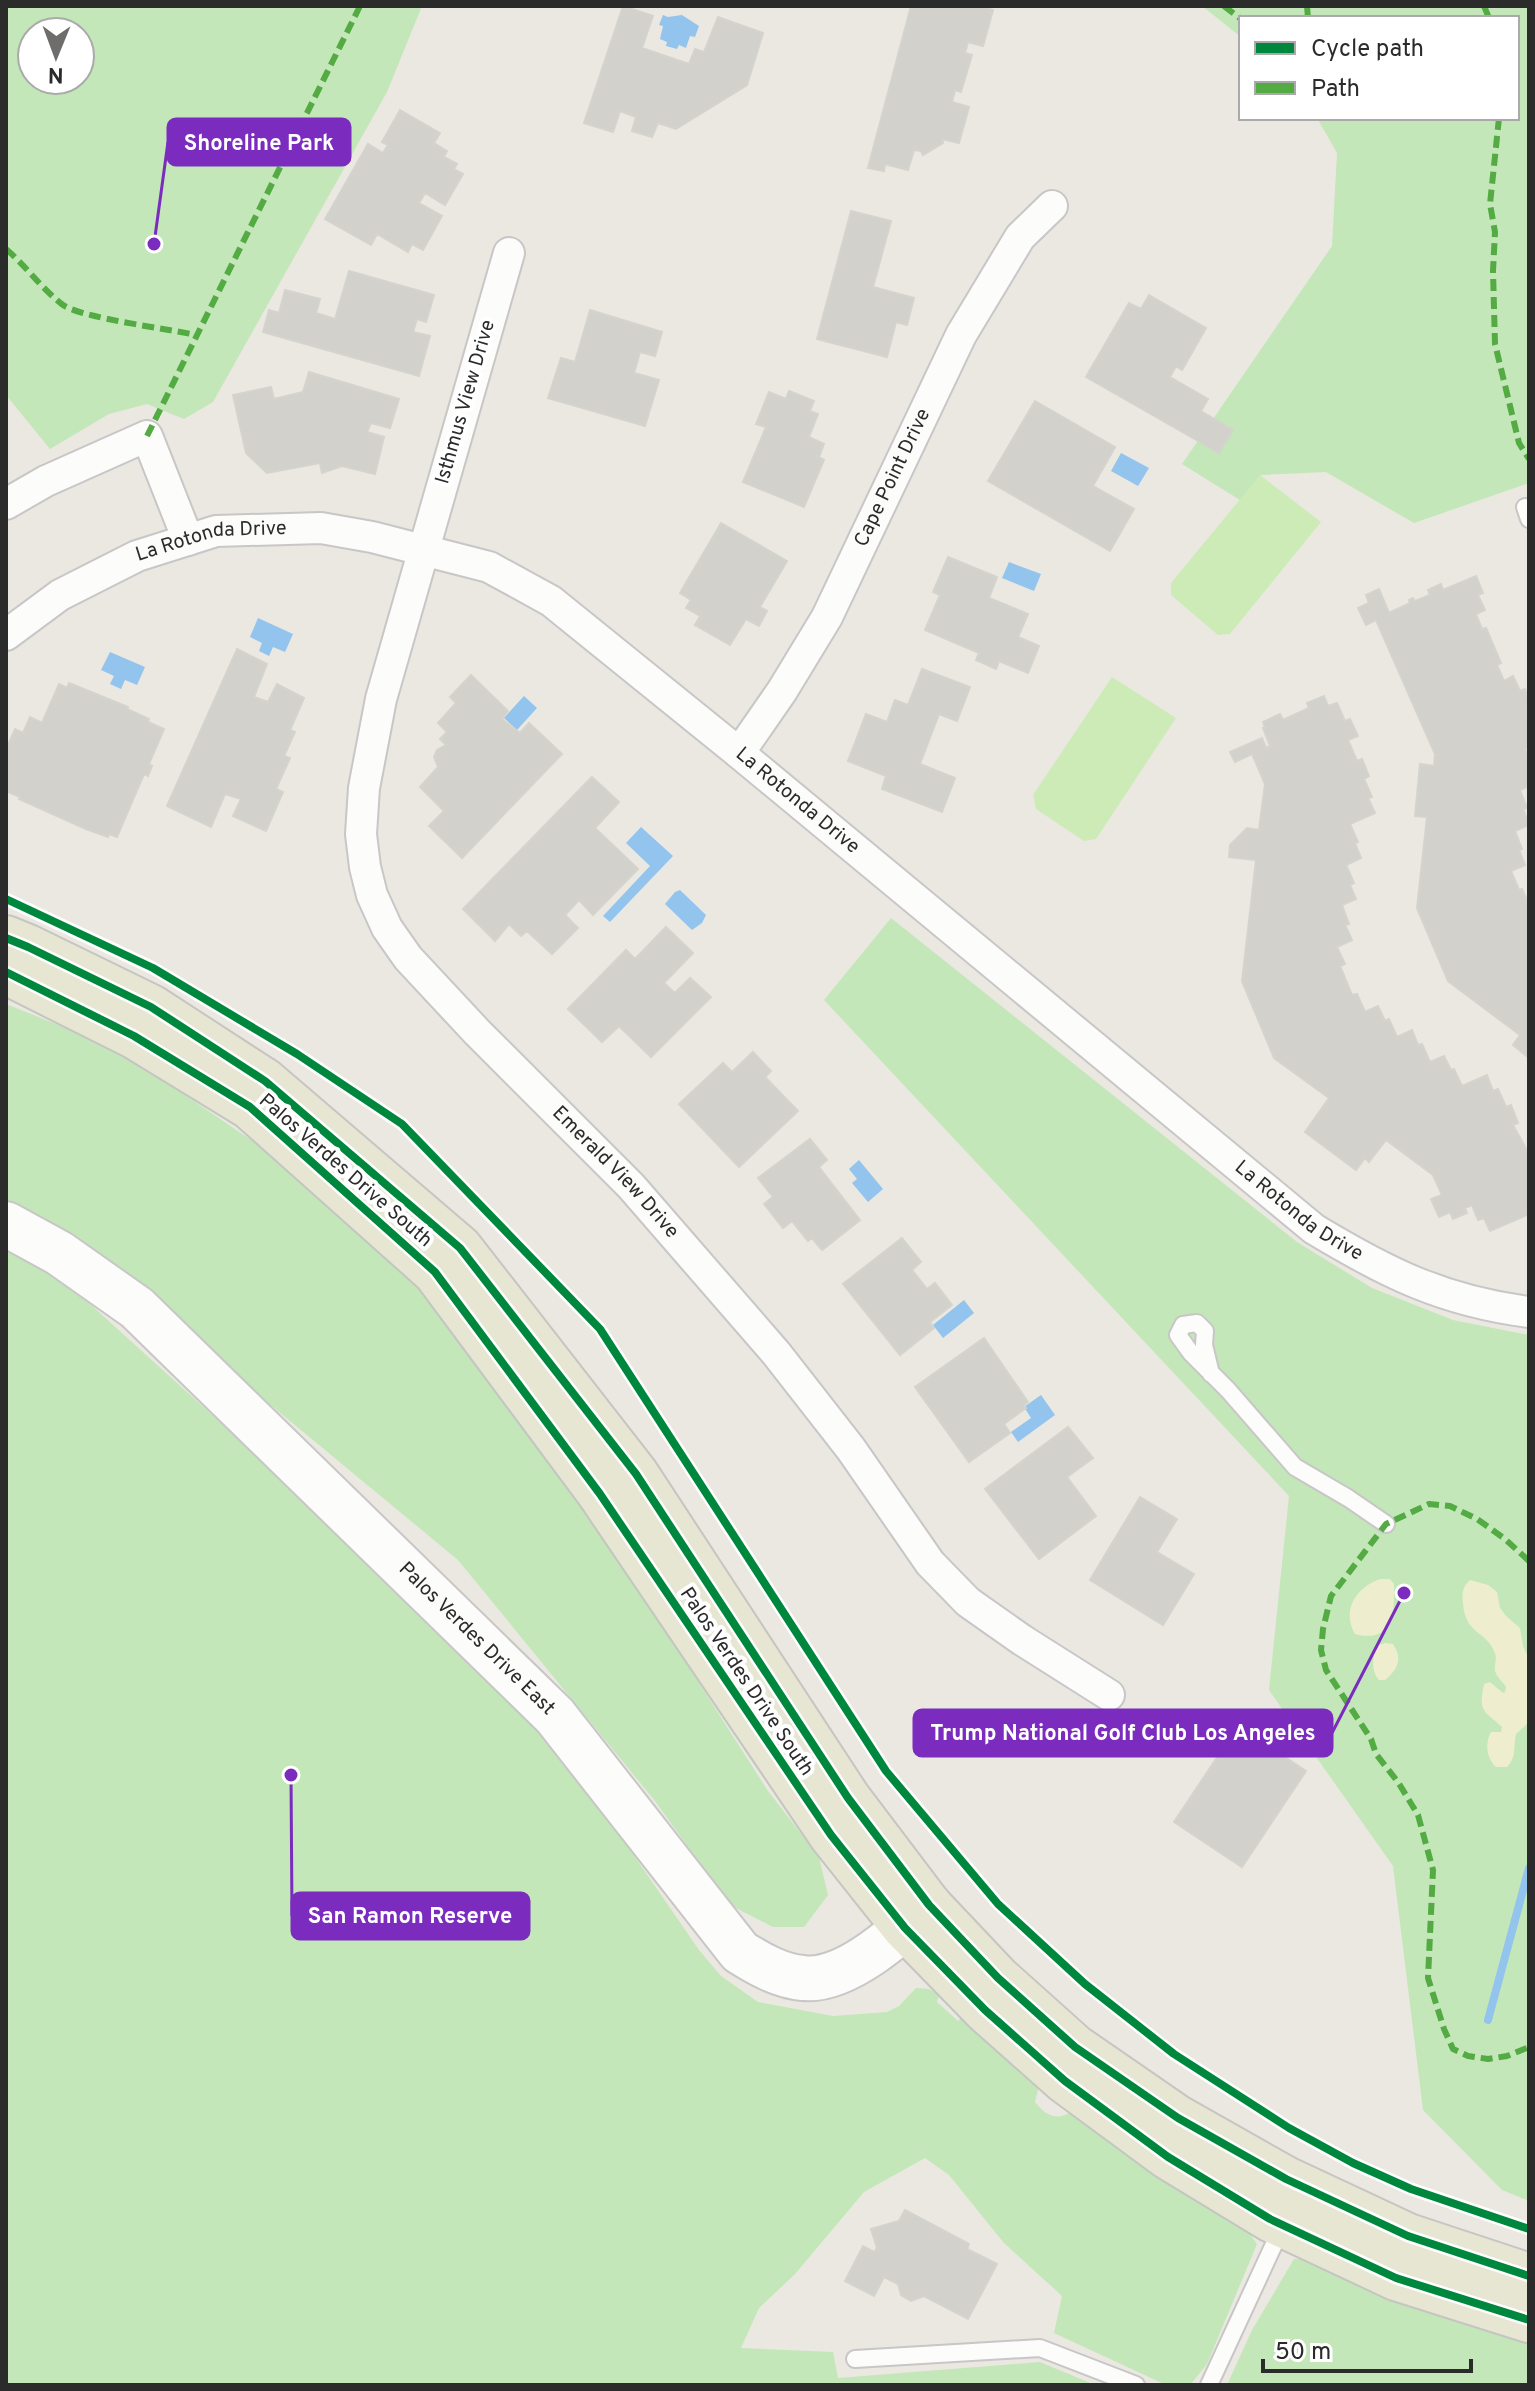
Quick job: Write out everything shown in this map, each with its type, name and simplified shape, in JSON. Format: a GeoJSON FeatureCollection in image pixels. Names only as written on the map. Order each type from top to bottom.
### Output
{"type":"FeatureCollection","features":[{"type":"Feature","properties":{"kind":"main road","name":"Palos Verdes Drive South"},"geometry":{"type":"LineString","coordinates":[[6,938],[151,1007],[265,1081],[460,1248],[636,1474],[848,1798],[917,1917],[985,2010],[1065,2081],[1168,2157],[1283,2225],[1396,2278],[1529,2320]]}},
{"type":"Feature","properties":{"kind":"main road","name":"Palos Verdes Drive South"},"geometry":{"type":"LineString","coordinates":[[6,972],[134,1036],[250,1107],[435,1272],[600,1494],[831,1835],[917,1917],[998,1978],[1075,2047],[1178,2118],[1286,2179],[1408,2236],[1529,2276]]}},
{"type":"Feature","properties":{"kind":"street","name":"Cape Point Drive"},"geometry":{"type":"LineString","coordinates":[[739,753],[782,691],[827,617],[961,335],[1020,237],[1052,206]]}},
{"type":"Feature","properties":{"kind":"street","name":"Isthmus View Drive"},"geometry":{"type":"LineString","coordinates":[[423,550],[509,253]]}},
{"type":"Feature","properties":{"kind":"street"},"geometry":{"type":"LineString","coordinates":[[6,504],[46,481],[147,436],[188,540]]}},
{"type":"Feature","properties":{"kind":"street","name":"La Rotonda Drive"},"geometry":{"type":"LineString","coordinates":[[6,635],[60,595],[137,556],[216,531],[321,528],[489,567],[551,601],[1314,1229],[1367,1261],[1415,1283],[1456,1298],[1529,1312]]}},
{"type":"Feature","properties":{"kind":"street","name":"Emerald View Drive"},"geometry":{"type":"LineString","coordinates":[[423,550],[381,699],[364,788],[361,834],[365,867],[372,895],[387,928],[408,958],[477,1032],[631,1186],[776,1353],[851,1449],[930,1563],[968,1602],[1109,1695]]}},
{"type":"Feature","properties":{"kind":"street","name":"Palos Verdes Drive East"},"geometry":{"type":"LineString","coordinates":[[6,1224],[59,1253],[137,1308],[555,1716],[740,1952],[765,1967],[790,1976],[805,1979],[824,1977],[854,1964],[917,1917]]}},
{"type":"Feature","properties":{"kind":"lane"},"geometry":{"type":"LineString","coordinates":[[1211,1374],[1295,1467],[1386,1524]]}},
{"type":"Feature","properties":{"kind":"lane"},"geometry":{"type":"LineString","coordinates":[[1209,2385],[1283,2225]]}},
{"type":"Feature","properties":{"kind":"lane"},"geometry":{"type":"LineString","coordinates":[[855,2359],[1040,2348],[1136,2385]]}},
{"type":"Feature","properties":{"kind":"green space"},"geometry":{"type":"Polygon","coordinates":[[[6,6],[422,6],[387,92],[213,402],[184,419],[147,404],[109,414],[50,449],[6,395],[6,6]]]}},
{"type":"Feature","properties":{"kind":"green space"},"geometry":{"type":"Polygon","coordinates":[[[1202,6],[1529,6],[1529,483],[1414,523],[1326,472],[1261,475],[1240,500],[1182,464],[1332,246],[1337,153],[1318,120],[1519,120],[1519,16],[1239,16],[1239,35],[1202,6]]]}},
{"type":"Feature","properties":{"kind":"green space"},"geometry":{"type":"Polygon","coordinates":[[[1260,475],[1321,522],[1230,634],[1218,635],[1171,595],[1171,583],[1260,475]]]}},
{"type":"Feature","properties":{"kind":"green space"},"geometry":{"type":"Polygon","coordinates":[[[1112,677],[1176,718],[1096,839],[1084,841],[1036,809],[1033,795],[1112,677]]]}},
{"type":"Feature","properties":{"kind":"green space"},"geometry":{"type":"Polygon","coordinates":[[[891,918],[1297,1242],[1372,1288],[1453,1320],[1529,1335],[1529,2201],[1502,2190],[1423,2110],[1393,1866],[1269,1690],[1289,1496],[824,1000],[891,918]]]}},
{"type":"Feature","properties":{"kind":"green space"},"geometry":{"type":"Polygon","coordinates":[[[6,1004],[114,1047],[347,1205],[444,1306],[524,1409],[768,1791],[819,1857],[828,1895],[804,1927],[773,1927],[730,1905],[655,1801],[458,1560],[203,1349],[6,1205],[6,1004]]]}},
{"type":"Feature","properties":{"kind":"green space"},"geometry":{"type":"Polygon","coordinates":[[[6,1247],[90,1304],[309,1503],[537,1722],[699,1950],[721,1976],[758,2002],[833,2016],[887,2012],[899,2006],[916,1988],[929,1989],[939,1995],[937,2002],[958,2021],[966,2013],[1040,2082],[1035,2102],[1043,2110],[1052,2116],[1072,2111],[1243,2225],[1257,2244],[1207,2364],[1191,2384],[1166,2385],[1054,2333],[1062,2296],[1004,2243],[949,2175],[925,2158],[864,2192],[795,2274],[759,2308],[741,2348],[833,2352],[838,2378],[1040,2362],[1095,2385],[6,2385],[6,1247]]]}},
{"type":"Feature","properties":{"kind":"green space"},"geometry":{"type":"Polygon","coordinates":[[[1294,2259],[1319,2260],[1529,2337],[1529,2385],[1227,2385],[1252,2330],[1294,2259]]]}},
{"type":"Feature","properties":{"kind":"sand"},"geometry":{"type":"Polygon","coordinates":[[[1381,1579],[1390,1579],[1394,1584],[1394,1605],[1389,1623],[1377,1634],[1355,1634],[1350,1616],[1354,1600],[1365,1587],[1381,1579]]]}},
{"type":"Feature","properties":{"kind":"sand"},"geometry":{"type":"Polygon","coordinates":[[[1470,1580],[1488,1585],[1497,1592],[1500,1608],[1520,1628],[1529,1659],[1529,1722],[1516,1734],[1513,1756],[1507,1767],[1496,1767],[1488,1750],[1491,1732],[1501,1732],[1502,1727],[1482,1706],[1484,1684],[1490,1682],[1503,1693],[1506,1687],[1495,1671],[1494,1651],[1472,1627],[1465,1614],[1463,1594],[1470,1580]]]}},
{"type":"Feature","properties":{"kind":"sand"},"geometry":{"type":"Polygon","coordinates":[[[1393,1644],[1398,1654],[1398,1664],[1385,1680],[1379,1680],[1373,1659],[1377,1646],[1393,1644]]]}},
{"type":"Feature","properties":{"kind":"water"},"geometry":{"type":"Polygon","coordinates":[[[663,15],[682,15],[699,26],[695,37],[690,36],[686,48],[666,46],[667,42],[660,39],[663,26],[659,25],[663,15]]]}},
{"type":"Feature","properties":{"kind":"water"},"geometry":{"type":"Polygon","coordinates":[[[1121,453],[1149,468],[1138,486],[1111,471],[1121,453]]]}},
{"type":"Feature","properties":{"kind":"water"},"geometry":{"type":"Polygon","coordinates":[[[1009,562],[1041,574],[1034,591],[1002,578],[1009,562]]]}},
{"type":"Feature","properties":{"kind":"water"},"geometry":{"type":"Polygon","coordinates":[[[258,618],[293,634],[285,652],[273,647],[269,656],[259,651],[262,643],[250,637],[258,618]]]}},
{"type":"Feature","properties":{"kind":"water"},"geometry":{"type":"Polygon","coordinates":[[[110,652],[145,667],[137,685],[125,680],[121,689],[110,684],[114,676],[101,670],[110,652]]]}},
{"type":"Feature","properties":{"kind":"water"},"geometry":{"type":"Polygon","coordinates":[[[524,696],[537,708],[517,730],[504,718],[524,696]]]}},
{"type":"Feature","properties":{"kind":"water"},"geometry":{"type":"Polygon","coordinates":[[[641,827],[673,856],[610,922],[603,916],[650,866],[626,843],[641,827]]]}},
{"type":"Feature","properties":{"kind":"water"},"geometry":{"type":"Polygon","coordinates":[[[680,890],[706,915],[702,923],[692,930],[665,904],[680,890]]]}},
{"type":"Feature","properties":{"kind":"water"},"geometry":{"type":"Polygon","coordinates":[[[859,1160],[883,1189],[868,1202],[852,1183],[857,1179],[849,1169],[859,1160]]]}},
{"type":"Feature","properties":{"kind":"water"},"geometry":{"type":"Polygon","coordinates":[[[964,1300],[974,1313],[943,1338],[933,1325],[964,1300]]]}},
{"type":"Feature","properties":{"kind":"water"},"geometry":{"type":"Polygon","coordinates":[[[1041,1395],[1055,1415],[1018,1442],[1011,1432],[1031,1418],[1024,1407],[1041,1395]]]}},
{"type":"Feature","properties":{"kind":"building"},"geometry":{"type":"Polygon","coordinates":[[[623,6],[653,16],[642,48],[689,64],[695,49],[704,52],[718,17],[763,33],[747,85],[676,129],[658,123],[652,137],[632,131],[636,117],[620,111],[613,132],[584,123],[623,6]]]}},
{"type":"Feature","properties":{"kind":"building"},"geometry":{"type":"Polygon","coordinates":[[[911,6],[975,6],[993,10],[983,46],[968,42],[965,53],[972,55],[961,92],[955,90],[952,102],[969,107],[959,143],[942,139],[943,143],[923,155],[921,151],[914,150],[908,170],[885,164],[884,171],[868,168],[911,6]]]}},
{"type":"Feature","properties":{"kind":"building"},"geometry":{"type":"Polygon","coordinates":[[[400,110],[440,133],[434,143],[447,151],[444,157],[457,164],[454,169],[463,174],[445,205],[425,193],[419,203],[442,216],[423,250],[412,244],[408,252],[377,234],[371,245],[325,219],[368,144],[383,153],[388,145],[382,142],[400,110]]]}},
{"type":"Feature","properties":{"kind":"building"},"geometry":{"type":"Polygon","coordinates":[[[851,211],[891,221],[873,287],[914,298],[907,325],[896,322],[887,357],[817,339],[851,211]]]}},
{"type":"Feature","properties":{"kind":"building"},"geometry":{"type":"Polygon","coordinates":[[[349,271],[434,295],[426,322],[417,319],[413,332],[430,336],[419,376],[263,332],[269,310],[279,313],[285,290],[320,299],[316,313],[335,319],[349,271]]]}},
{"type":"Feature","properties":{"kind":"building"},"geometry":{"type":"Polygon","coordinates":[[[1149,295],[1206,328],[1182,370],[1176,366],[1170,377],[1208,399],[1201,411],[1233,430],[1219,453],[1086,377],[1129,303],[1141,309],[1149,295]]]}},
{"type":"Feature","properties":{"kind":"building"},"geometry":{"type":"Polygon","coordinates":[[[590,310],[662,332],[655,356],[640,352],[634,373],[659,380],[645,426],[548,398],[561,358],[575,362],[590,310]]]}},
{"type":"Feature","properties":{"kind":"building"},"geometry":{"type":"Polygon","coordinates":[[[309,372],[399,399],[390,428],[371,423],[367,432],[384,437],[375,474],[342,466],[322,473],[320,463],[267,473],[246,453],[233,395],[271,387],[274,399],[303,392],[309,372]]]}},
{"type":"Feature","properties":{"kind":"building"},"geometry":{"type":"Polygon","coordinates":[[[789,391],[814,401],[810,411],[818,414],[809,437],[824,444],[819,457],[824,460],[804,507],[743,482],[766,427],[756,424],[769,392],[786,399],[789,391]]]}},
{"type":"Feature","properties":{"kind":"building"},"geometry":{"type":"Polygon","coordinates":[[[1035,401],[1115,447],[1093,486],[1134,509],[1110,551],[988,481],[1035,401]]]}},
{"type":"Feature","properties":{"kind":"building"},"geometry":{"type":"Polygon","coordinates":[[[721,523],[787,561],[760,607],[767,611],[759,626],[746,619],[730,645],[695,625],[700,616],[686,608],[691,600],[680,593],[721,523]]]}},
{"type":"Feature","properties":{"kind":"building"},"geometry":{"type":"Polygon","coordinates":[[[948,557],[997,577],[989,598],[1028,614],[1018,637],[1039,646],[1028,673],[999,661],[996,669],[976,660],[979,653],[925,630],[940,595],[933,592],[948,557]]]}},
{"type":"Feature","properties":{"kind":"building"},"geometry":{"type":"Polygon","coordinates":[[[1476,576],[1483,593],[1478,595],[1485,610],[1476,614],[1482,629],[1486,628],[1501,663],[1497,665],[1504,681],[1513,676],[1520,691],[1525,689],[1529,699],[1529,747],[1525,749],[1529,759],[1529,786],[1520,790],[1529,825],[1515,831],[1525,865],[1511,871],[1529,905],[1529,1058],[1513,1045],[1520,1035],[1448,981],[1417,908],[1427,817],[1415,816],[1420,764],[1434,766],[1435,754],[1376,620],[1366,625],[1358,608],[1369,603],[1366,595],[1379,589],[1389,613],[1410,603],[1409,600],[1413,598],[1415,601],[1430,595],[1428,590],[1441,584],[1443,590],[1476,576]]]}},
{"type":"Feature","properties":{"kind":"building"},"geometry":{"type":"Polygon","coordinates":[[[237,649],[267,664],[254,697],[268,702],[277,684],[304,698],[290,730],[295,732],[284,756],[290,758],[276,789],[283,792],[266,831],[233,816],[241,799],[225,794],[211,827],[167,806],[237,649]]]}},
{"type":"Feature","properties":{"kind":"building"},"geometry":{"type":"Polygon","coordinates":[[[922,669],[970,687],[957,721],[939,714],[920,764],[955,778],[942,812],[882,789],[886,776],[848,761],[866,714],[887,722],[895,700],[908,705],[922,669]]]}},
{"type":"Feature","properties":{"kind":"building"},"geometry":{"type":"Polygon","coordinates":[[[471,675],[508,711],[502,719],[520,733],[529,723],[562,754],[462,858],[429,826],[444,811],[420,787],[438,767],[434,757],[437,750],[446,745],[440,739],[447,732],[438,723],[456,703],[450,697],[471,675]]]}},
{"type":"Feature","properties":{"kind":"building"},"geometry":{"type":"Polygon","coordinates":[[[69,683],[128,707],[164,729],[149,764],[152,766],[148,776],[144,774],[117,837],[86,829],[6,791],[7,742],[15,729],[23,733],[30,717],[42,723],[59,684],[67,688],[69,683]]]}},
{"type":"Feature","properties":{"kind":"building"},"geometry":{"type":"Polygon","coordinates":[[[1324,696],[1328,706],[1337,703],[1345,721],[1350,719],[1358,736],[1348,740],[1357,761],[1362,759],[1369,776],[1364,779],[1375,813],[1350,824],[1361,858],[1346,865],[1354,883],[1350,885],[1356,899],[1342,905],[1349,924],[1345,925],[1352,940],[1337,947],[1345,964],[1340,966],[1352,995],[1357,994],[1365,1012],[1378,1006],[1385,1021],[1389,1019],[1397,1037],[1412,1030],[1430,1062],[1444,1056],[1462,1086],[1487,1075],[1493,1091],[1498,1089],[1506,1107],[1511,1105],[1518,1123],[1513,1125],[1529,1154],[1529,1214],[1490,1231],[1484,1218],[1478,1220],[1472,1205],[1465,1208],[1467,1213],[1453,1219],[1450,1212],[1439,1217],[1431,1199],[1442,1195],[1433,1175],[1386,1140],[1369,1162],[1365,1158],[1356,1170],[1305,1132],[1329,1098],[1274,1058],[1242,981],[1256,860],[1229,857],[1230,845],[1247,828],[1259,830],[1265,784],[1252,754],[1235,762],[1230,752],[1262,738],[1266,748],[1270,746],[1263,722],[1280,714],[1283,720],[1309,708],[1307,703],[1324,696]]]}},
{"type":"Feature","properties":{"kind":"building"},"geometry":{"type":"Polygon","coordinates":[[[592,777],[619,802],[595,828],[638,869],[593,915],[579,900],[565,915],[578,928],[552,954],[527,931],[521,936],[509,924],[495,941],[463,909],[592,777]]]}},
{"type":"Feature","properties":{"kind":"building"},"geometry":{"type":"Polygon","coordinates":[[[666,927],[693,953],[664,983],[675,993],[690,978],[711,997],[651,1057],[619,1026],[602,1042],[568,1009],[626,950],[635,959],[666,927]]]}},
{"type":"Feature","properties":{"kind":"building"},"geometry":{"type":"Polygon","coordinates":[[[753,1052],[771,1071],[765,1077],[798,1111],[739,1167],[679,1104],[723,1063],[732,1072],[753,1052]]]}},
{"type":"Feature","properties":{"kind":"building"},"geometry":{"type":"Polygon","coordinates":[[[810,1139],[827,1160],[819,1167],[860,1220],[822,1250],[812,1238],[808,1241],[792,1221],[783,1228],[764,1204],[773,1197],[758,1178],[810,1139]]]}},
{"type":"Feature","properties":{"kind":"building"},"geometry":{"type":"Polygon","coordinates":[[[902,1238],[921,1262],[912,1270],[927,1289],[935,1283],[952,1305],[930,1322],[934,1328],[900,1355],[843,1284],[902,1238]]]}},
{"type":"Feature","properties":{"kind":"building"},"geometry":{"type":"Polygon","coordinates":[[[984,1338],[1028,1402],[1024,1405],[1026,1408],[1004,1424],[1010,1433],[969,1462],[915,1387],[984,1338]]]}},
{"type":"Feature","properties":{"kind":"building"},"geometry":{"type":"Polygon","coordinates":[[[1068,1427],[1093,1458],[1067,1477],[1096,1516],[1039,1559],[985,1489],[1068,1427]]]}},
{"type":"Feature","properties":{"kind":"building"},"geometry":{"type":"Polygon","coordinates":[[[1140,1497],[1177,1519],[1157,1552],[1194,1574],[1163,1625],[1090,1580],[1140,1497]]]}},
{"type":"Feature","properties":{"kind":"building"},"geometry":{"type":"Polygon","coordinates":[[[1238,1726],[1306,1771],[1242,1867],[1174,1822],[1238,1726]]]}},
{"type":"Feature","properties":{"kind":"building"},"geometry":{"type":"Polygon","coordinates":[[[905,2210],[969,2244],[967,2249],[997,2264],[968,2319],[924,2296],[911,2301],[901,2295],[898,2284],[884,2277],[874,2296],[845,2281],[863,2246],[874,2252],[877,2248],[871,2229],[899,2221],[905,2210]]]}},
{"type":"Feature","properties":{"kind":"waterway"},"geometry":{"type":"LineString","coordinates":[[1488,2020],[1529,1868]]}},
{"type":"Feature","properties":{"kind":"marked path"},"geometry":{"type":"LineString","coordinates":[[147,436],[360,6]]}},
{"type":"Feature","properties":{"kind":"marked path"},"geometry":{"type":"LineString","coordinates":[[1224,6],[1239,17]]}},
{"type":"Feature","properties":{"kind":"marked path"},"geometry":{"type":"LineString","coordinates":[[1307,6],[1308,16]]}},
{"type":"Feature","properties":{"kind":"marked path"},"geometry":{"type":"LineString","coordinates":[[1484,6],[1488,16]]}},
{"type":"Feature","properties":{"kind":"marked path"},"geometry":{"type":"LineString","coordinates":[[1499,120],[1490,204],[1495,232],[1495,344],[1519,443],[1529,459]]}},
{"type":"Feature","properties":{"kind":"marked path"},"geometry":{"type":"LineString","coordinates":[[6,249],[55,299],[73,310],[196,335]]}},
{"type":"Feature","properties":{"kind":"marked path"},"geometry":{"type":"LineString","coordinates":[[1529,1561],[1477,1519],[1450,1506],[1429,1504],[1386,1524],[1331,1596],[1321,1650],[1326,1670],[1371,1739],[1376,1754],[1418,1815],[1433,1870],[1428,1978],[1453,2049],[1468,2056],[1488,2059],[1507,2056],[1529,2047]]}},
{"type":"Feature","properties":{"kind":"cycle path"},"geometry":{"type":"LineString","coordinates":[[6,899],[153,968],[297,1054],[402,1124],[600,1329],[886,1771],[998,1904],[1085,1984],[1174,2054],[1289,2128],[1353,2163],[1411,2189],[1529,2229]]}},
{"type":"Feature","properties":{"kind":"cycle path"},"geometry":{"type":"LineString","coordinates":[[6,938],[151,1007],[265,1081],[460,1248],[636,1474],[848,1798],[929,1905],[998,1978],[1075,2047],[1178,2118],[1286,2179],[1408,2236],[1529,2276]]}},
{"type":"Feature","properties":{"kind":"cycle path"},"geometry":{"type":"LineString","coordinates":[[6,972],[134,1036],[250,1107],[435,1272],[600,1494],[831,1835],[905,1928],[985,2010],[1065,2081],[1168,2157],[1270,2219],[1396,2278],[1529,2320]]}},
{"type":"Feature","properties":{"kind":"place","name":"Shoreline Park"},"geometry":{"type":"Point","coordinates":[154,244]}},
{"type":"Feature","properties":{"kind":"place","name":"Trump National Golf Club Los Angeles"},"geometry":{"type":"Point","coordinates":[1404,1593]}},
{"type":"Feature","properties":{"kind":"place","name":"San Ramon Reserve"},"geometry":{"type":"Point","coordinates":[291,1775]}}]}
